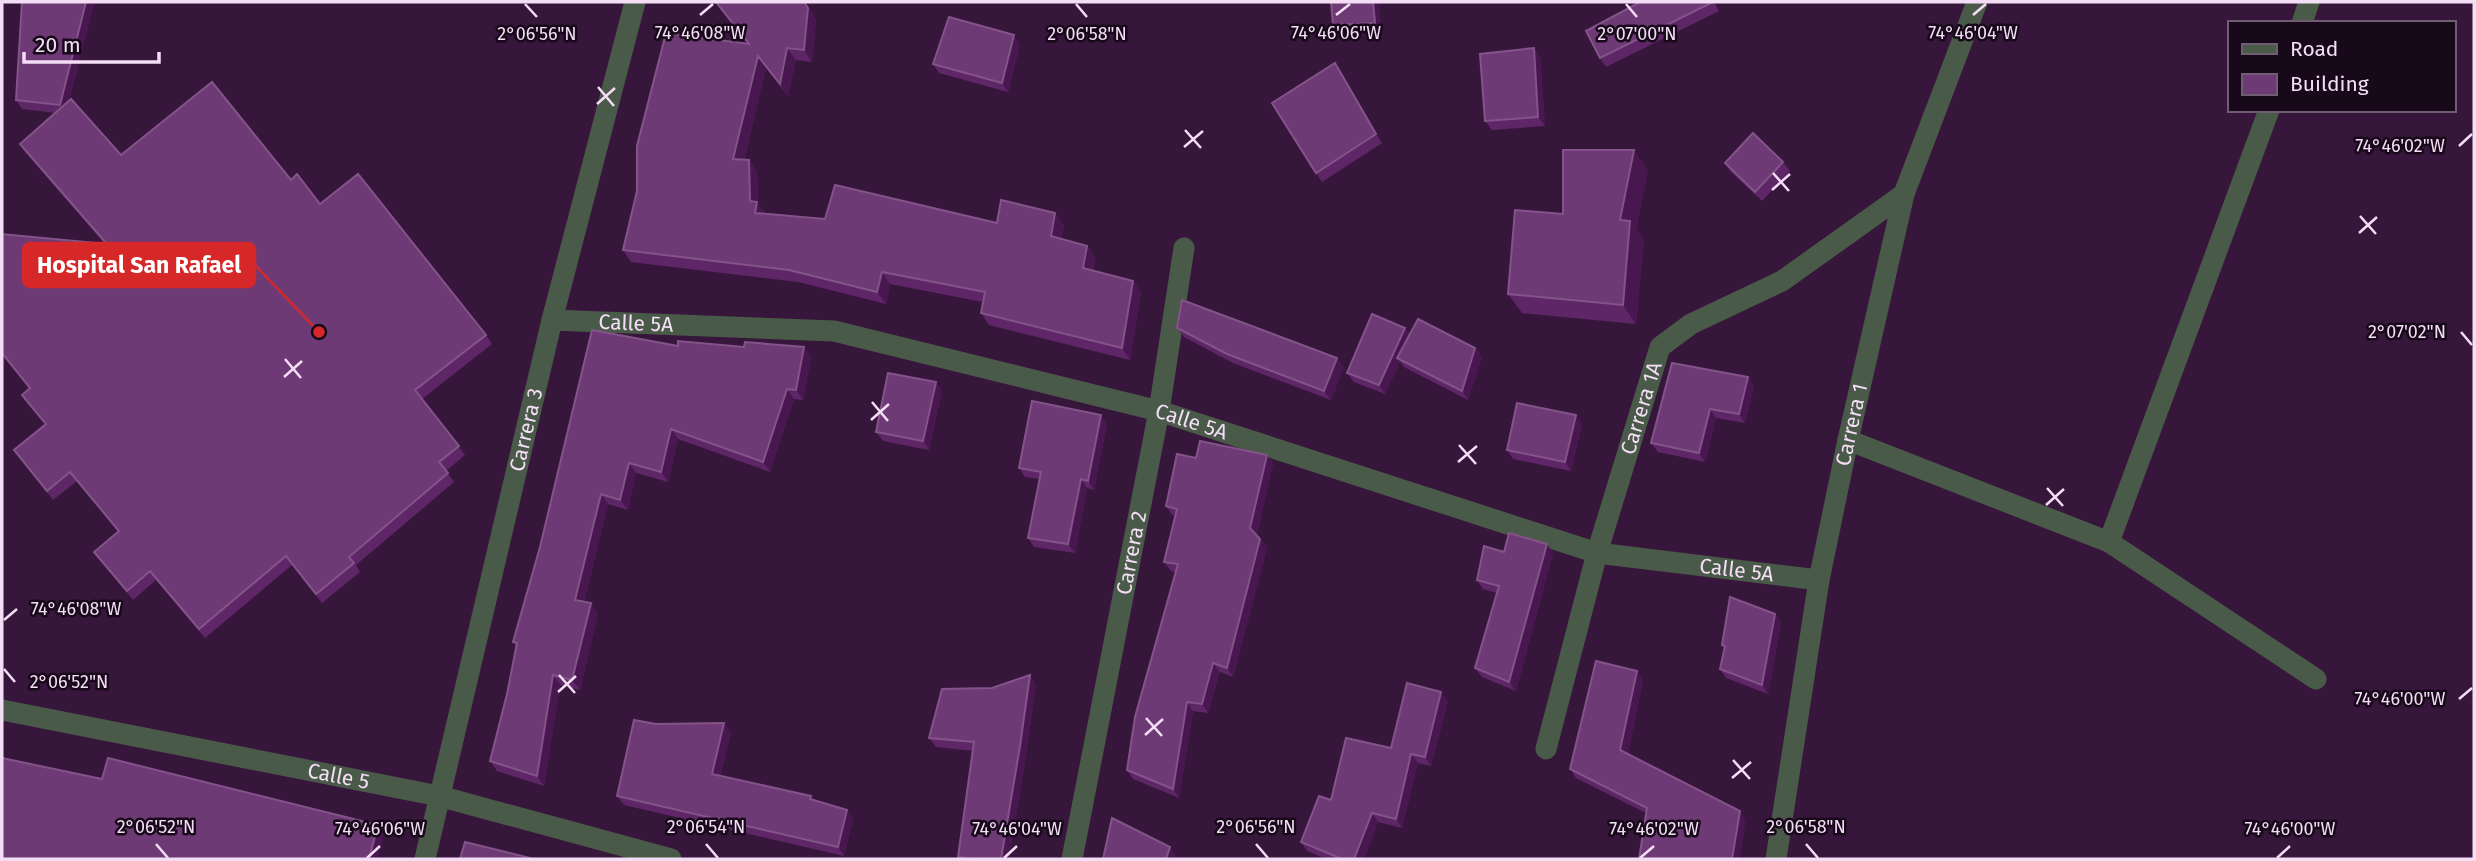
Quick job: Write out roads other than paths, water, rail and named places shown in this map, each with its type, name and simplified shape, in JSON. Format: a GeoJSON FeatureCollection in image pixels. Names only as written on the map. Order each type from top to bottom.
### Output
{"type":"FeatureCollection","features":[{"type":"Feature","properties":{"kind":"street","name":"Carrera 3"},"geometry":{"type":"LineString","coordinates":[[425,859],[552,320],[635,2]]}},
{"type":"Feature","properties":{"kind":"street","name":"Carrera 1"},"geometry":{"type":"LineString","coordinates":[[1776,859],[1819,580],[1847,440],[1904,194],[1977,2]]}},
{"type":"Feature","properties":{"kind":"street"},"geometry":{"type":"LineString","coordinates":[[2303,21],[2309,2]]}},
{"type":"Feature","properties":{"kind":"street"},"geometry":{"type":"LineString","coordinates":[[2109,542],[2268,112]]}},
{"type":"Feature","properties":{"kind":"street","name":"Carrera 1A"},"geometry":{"type":"LineString","coordinates":[[1546,749],[1597,553],[1660,347],[1691,324],[1782,281],[1904,194]]}},
{"type":"Feature","properties":{"kind":"street","name":"Carrera 2"},"geometry":{"type":"LineString","coordinates":[[1072,859],[1159,411],[1184,248]]}},
{"type":"Feature","properties":{"kind":"street","name":"Calle 5A"},"geometry":{"type":"LineString","coordinates":[[552,320],[834,331],[1159,411],[1597,553],[1819,580]]}},
{"type":"Feature","properties":{"kind":"street"},"geometry":{"type":"LineString","coordinates":[[1847,440],[2109,542],[2316,679]]}},
{"type":"Feature","properties":{"kind":"street","name":"Calle 5"},"geometry":{"type":"LineString","coordinates":[[2,710],[439,796],[671,859]]}},
{"type":"Feature","properties":{"kind":"place","name":"Hospital San Rafael"},"geometry":{"type":"Point","coordinates":[319,332]}}]}
